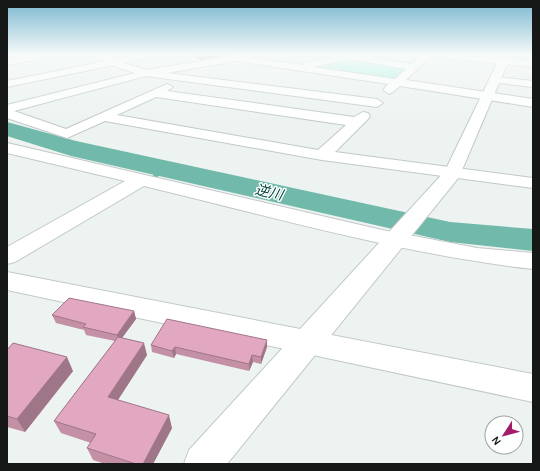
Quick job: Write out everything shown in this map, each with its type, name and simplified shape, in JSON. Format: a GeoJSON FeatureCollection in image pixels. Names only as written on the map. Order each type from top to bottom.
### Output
{"type":"FeatureCollection","features":[{"type":"Feature","properties":{"kind":"street"},"geometry":{"type":"LineString","coordinates":[[7,84],[34,77]]}},
{"type":"Feature","properties":{"kind":"street"},"geometry":{"type":"LineString","coordinates":[[7,109],[131,77]]}},
{"type":"Feature","properties":{"kind":"street"},"geometry":{"type":"LineString","coordinates":[[179,77],[377,103]]}},
{"type":"Feature","properties":{"kind":"street"},"geometry":{"type":"LineString","coordinates":[[357,77],[533,103]]}},
{"type":"Feature","properties":{"kind":"street"},"geometry":{"type":"LineString","coordinates":[[322,155],[402,77]]}},
{"type":"Feature","properties":{"kind":"street"},"geometry":{"type":"LineString","coordinates":[[203,464],[307,341],[453,173],[497,77]]}},
{"type":"Feature","properties":{"kind":"street"},"geometry":{"type":"LineString","coordinates":[[7,113],[67,134],[188,78]]}},
{"type":"Feature","properties":{"kind":"street"},"geometry":{"type":"LineString","coordinates":[[496,80],[533,84]]}},
{"type":"Feature","properties":{"kind":"street"},"geometry":{"type":"LineString","coordinates":[[154,93],[356,122]]}},
{"type":"Feature","properties":{"kind":"street"},"geometry":{"type":"LineString","coordinates":[[103,117],[322,155],[533,183]]}},
{"type":"Feature","properties":{"kind":"street"},"geometry":{"type":"LineString","coordinates":[[7,148],[141,180],[405,230],[477,255],[533,261]]}},
{"type":"Feature","properties":{"kind":"street"},"geometry":{"type":"LineString","coordinates":[[7,257],[141,180]]}},
{"type":"Feature","properties":{"kind":"street"},"geometry":{"type":"LineString","coordinates":[[7,281],[533,388]]}},
{"type":"Feature","properties":{"kind":"green space"},"geometry":{"type":"Polygon","coordinates":[[[379,77],[397,77],[395,79],[379,77]]]}},
{"type":"Feature","properties":{"kind":"building"},"geometry":{"type":"Polygon","coordinates":[[[69,298],[134,311],[117,335],[83,327],[86,324],[52,315],[69,298]]]}},
{"type":"Feature","properties":{"kind":"building"},"geometry":{"type":"Polygon","coordinates":[[[167,319],[267,340],[261,357],[252,355],[249,364],[175,347],[172,351],[151,345],[167,319]]]}},
{"type":"Feature","properties":{"kind":"building"},"geometry":{"type":"Polygon","coordinates":[[[118,337],[144,343],[108,397],[169,415],[143,464],[136,464],[87,448],[96,434],[54,421],[118,337]]]}},
{"type":"Feature","properties":{"kind":"building"},"geometry":{"type":"Polygon","coordinates":[[[13,343],[67,357],[17,419],[7,416],[7,350],[13,343]]]}},
{"type":"Feature","properties":{"kind":"waterway","name":"逆川"},"geometry":{"type":"LineString","coordinates":[[7,129],[71,148],[450,232],[533,240]]}},
{"type":"Feature","properties":{"kind":"waterway"},"geometry":{"type":"LineString","coordinates":[[153,178],[166,169]]}}]}
